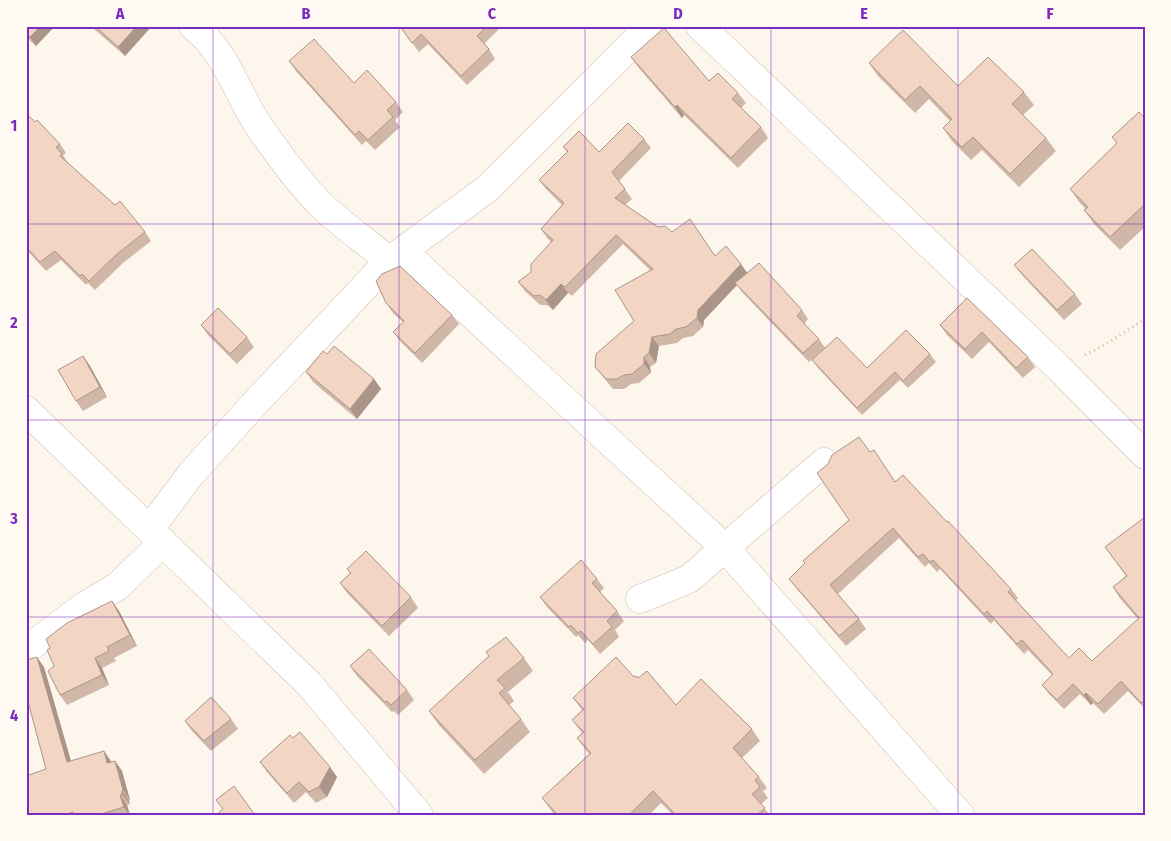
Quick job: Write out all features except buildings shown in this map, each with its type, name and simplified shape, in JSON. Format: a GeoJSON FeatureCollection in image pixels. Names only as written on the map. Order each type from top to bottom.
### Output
{"type":"FeatureCollection","features":[{"type":"Feature","properties":{"kind":"street"},"geometry":{"type":"LineString","coordinates":[[193,26],[217,50],[260,129],[306,189],[322,206],[396,256],[726,549],[960,815]]}},
{"type":"Feature","properties":{"kind":"street"},"geometry":{"type":"LineString","coordinates":[[26,650],[83,607],[118,586],[157,536],[191,474],[258,400],[396,256],[488,188],[650,26]]}},
{"type":"Feature","properties":{"kind":"street"},"geometry":{"type":"LineString","coordinates":[[700,26],[1058,367],[1145,455]]}},
{"type":"Feature","properties":{"kind":"street"},"geometry":{"type":"LineString","coordinates":[[26,410],[310,684],[419,815]]}},
{"type":"Feature","properties":{"kind":"street"},"geometry":{"type":"LineString","coordinates":[[640,599],[689,579],[726,549],[824,462]]}},
{"type":"Feature","properties":{"kind":"path"},"geometry":{"type":"LineString","coordinates":[[1058,367],[1095,351],[1145,319]]}}]}
